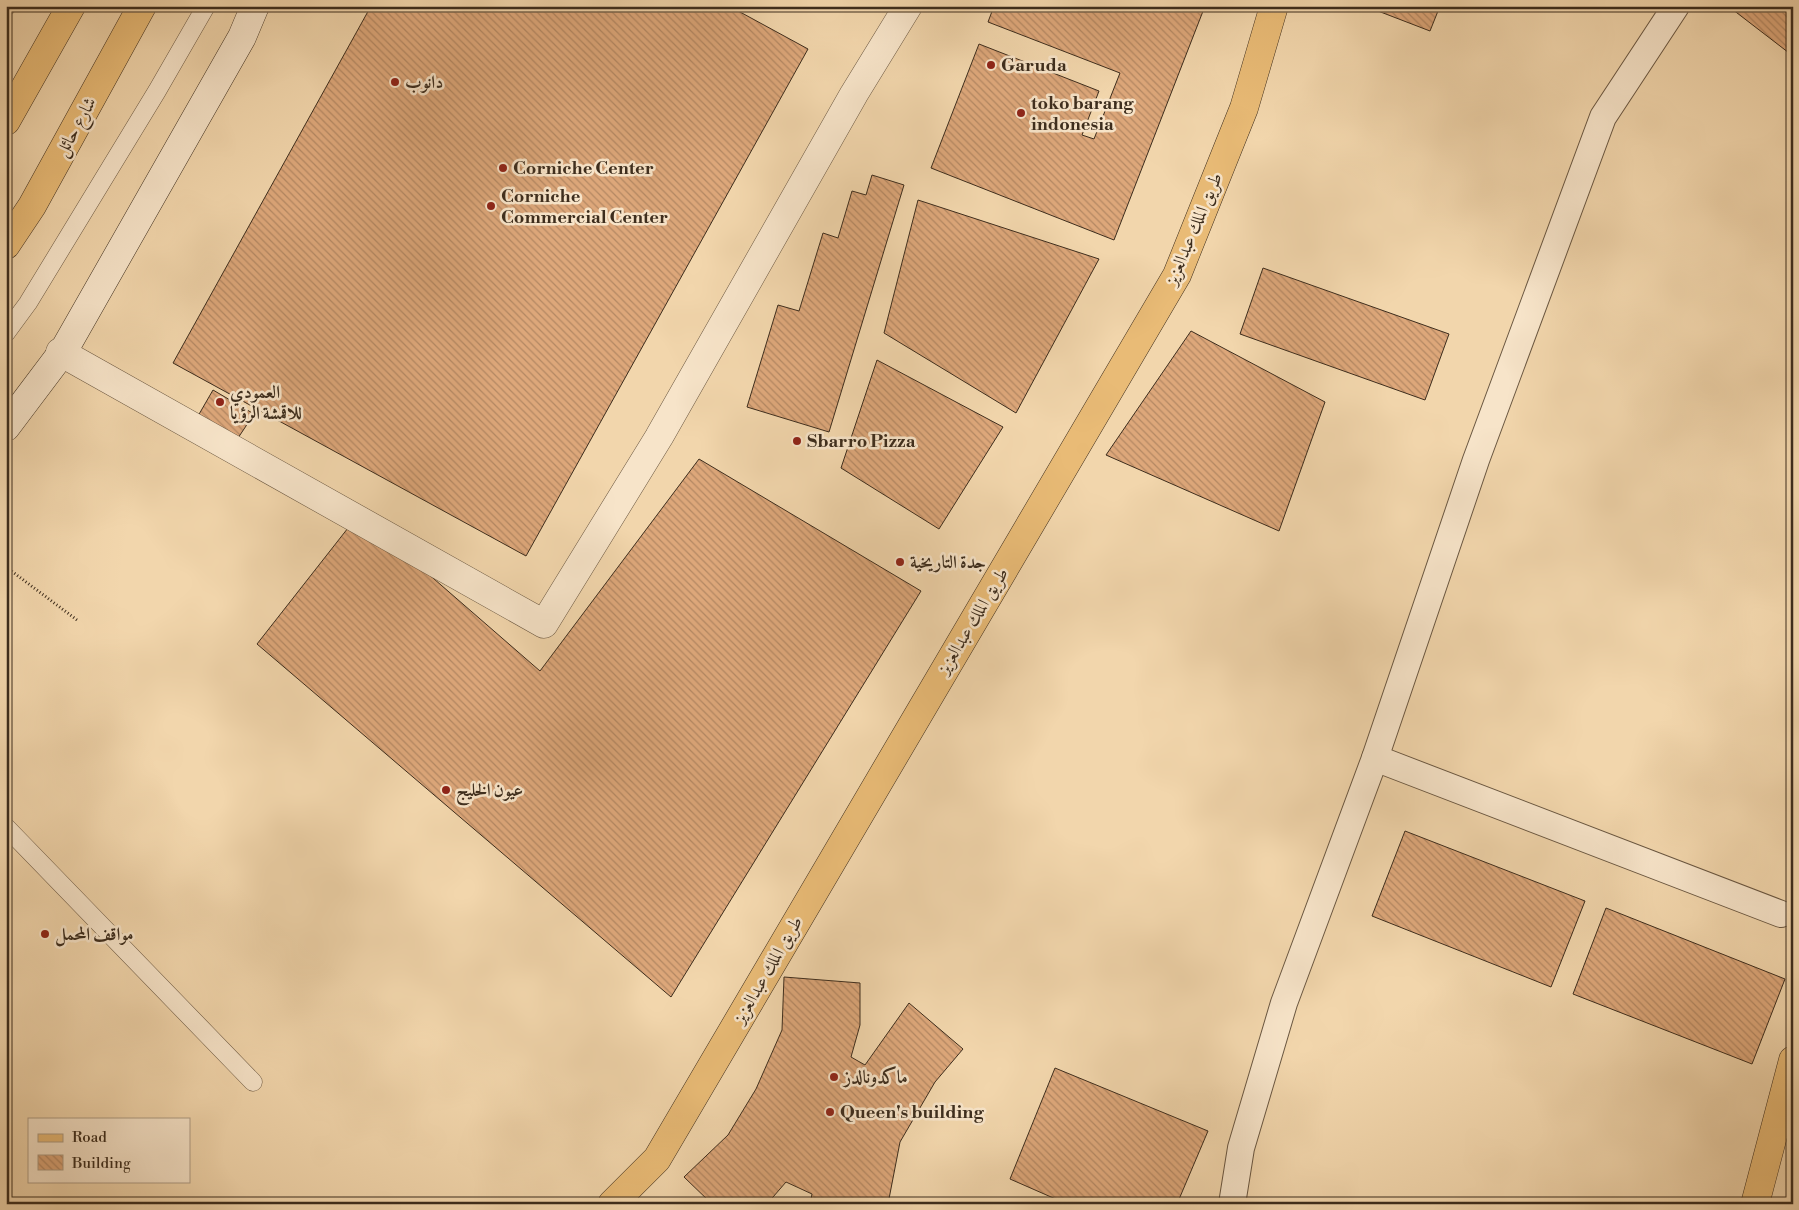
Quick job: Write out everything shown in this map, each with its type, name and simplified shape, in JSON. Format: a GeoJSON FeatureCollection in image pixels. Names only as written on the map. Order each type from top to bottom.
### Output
{"type":"FeatureCollection","features":[{"type":"Feature","properties":{"kind":"main road"},"geometry":{"type":"LineString","coordinates":[[6,121],[71,6]]}},
{"type":"Feature","properties":{"kind":"main road","name":"شارع حائل"},"geometry":{"type":"LineString","coordinates":[[6,245],[32,206],[142,6]]}},
{"type":"Feature","properties":{"kind":"main road","name":"طريق الملك عبدالعزيز"},"geometry":{"type":"LineString","coordinates":[[612,1204],[657,1159],[1177,274],[1244,108],[1274,6]]}},
{"type":"Feature","properties":{"kind":"main road"},"geometry":{"type":"LineString","coordinates":[[1755,1204],[1793,1060]]}},
{"type":"Feature","properties":{"kind":"street"},"geometry":{"type":"LineString","coordinates":[[6,427],[68,341],[237,46],[255,6]]}},
{"type":"Feature","properties":{"kind":"street"},"geometry":{"type":"LineString","coordinates":[[60,352],[544,624],[659,437],[854,94],[908,6]]}},
{"type":"Feature","properties":{"kind":"street"},"geometry":{"type":"LineString","coordinates":[[1232,1204],[1241,1148],[1284,1003],[1375,758],[1476,460],[1604,117],[1676,6]]}},
{"type":"Feature","properties":{"kind":"street"},"geometry":{"type":"LineString","coordinates":[[1375,758],[1781,914]]}},
{"type":"Feature","properties":{"kind":"lane"},"geometry":{"type":"LineString","coordinates":[[6,333],[28,303],[157,91],[206,6]]}},
{"type":"Feature","properties":{"kind":"lane"},"geometry":{"type":"LineString","coordinates":[[6,827],[253,1082]]}},
{"type":"Feature","properties":{"kind":"path"},"geometry":{"type":"LineString","coordinates":[[6,567],[77,620]]}},
{"type":"Feature","properties":{"kind":"building","name":"Corniche Commercial Center"},"geometry":{"type":"Polygon","coordinates":[[[371,6],[729,6],[808,49],[526,556],[173,363],[371,6]]]}},
{"type":"Feature","properties":{"kind":"building","name":"toko barang indonesia"},"geometry":{"type":"Polygon","coordinates":[[[994,6],[1205,6],[1114,240],[931,168],[979,44],[1099,91],[1082,135],[1094,139],[1120,73],[988,22],[994,6]]]}},
{"type":"Feature","properties":{"kind":"building"},"geometry":{"type":"Polygon","coordinates":[[[1365,6],[1440,6],[1430,31],[1365,6]]]}},
{"type":"Feature","properties":{"kind":"building"},"geometry":{"type":"Polygon","coordinates":[[[1728,6],[1793,6],[1793,56],[1728,6]]]}},
{"type":"Feature","properties":{"kind":"building"},"geometry":{"type":"Polygon","coordinates":[[[872,175],[904,185],[829,432],[747,407],[778,305],[799,311],[823,233],[838,238],[852,191],[866,195],[872,175]]]}},
{"type":"Feature","properties":{"kind":"building"},"geometry":{"type":"Polygon","coordinates":[[[918,200],[1099,259],[1016,413],[884,333],[918,200]]]}},
{"type":"Feature","properties":{"kind":"building"},"geometry":{"type":"Polygon","coordinates":[[[1263,268],[1449,334],[1425,400],[1240,334],[1263,268]]]}},
{"type":"Feature","properties":{"kind":"building"},"geometry":{"type":"Polygon","coordinates":[[[1191,331],[1325,402],[1279,531],[1106,455],[1191,331]]]}},
{"type":"Feature","properties":{"kind":"building"},"geometry":{"type":"Polygon","coordinates":[[[877,360],[1003,427],[939,529],[841,468],[877,360]]]}},
{"type":"Feature","properties":{"kind":"building","name":"العمودي للاقمشة الرؤيا"},"geometry":{"type":"Polygon","coordinates":[[[213,390],[254,414],[238,438],[198,416],[213,390]]]}},
{"type":"Feature","properties":{"kind":"building"},"geometry":{"type":"Polygon","coordinates":[[[699,459],[921,591],[671,997],[257,644],[348,528],[388,539],[540,671],[699,459]]]}},
{"type":"Feature","properties":{"kind":"building"},"geometry":{"type":"Polygon","coordinates":[[[1405,831],[1585,901],[1551,987],[1372,916],[1405,831]]]}},
{"type":"Feature","properties":{"kind":"building"},"geometry":{"type":"Polygon","coordinates":[[[1606,908],[1785,979],[1752,1064],[1573,994],[1606,908]]]}},
{"type":"Feature","properties":{"kind":"building","name":"Queen's building"},"geometry":{"type":"Polygon","coordinates":[[[784,977],[860,983],[860,1025],[851,1057],[865,1065],[909,1003],[963,1049],[935,1082],[900,1142],[888,1204],[810,1204],[812,1194],[786,1182],[767,1204],[712,1204],[684,1177],[728,1135],[756,1089],[782,1030],[784,977]]]}},
{"type":"Feature","properties":{"kind":"building"},"geometry":{"type":"Polygon","coordinates":[[[1055,1068],[1208,1131],[1177,1204],[1067,1204],[1010,1179],[1055,1068]]]}},
{"type":"Feature","properties":{"kind":"place","name":"Garuda"},"geometry":{"type":"Point","coordinates":[991,65]}},
{"type":"Feature","properties":{"kind":"place","name":"دانوب"},"geometry":{"type":"Point","coordinates":[395,82]}},
{"type":"Feature","properties":{"kind":"place","name":"toko barang indonesia"},"geometry":{"type":"Point","coordinates":[1021,113]}},
{"type":"Feature","properties":{"kind":"place","name":"Corniche Center"},"geometry":{"type":"Point","coordinates":[503,168]}},
{"type":"Feature","properties":{"kind":"place","name":"Corniche Commercial Center"},"geometry":{"type":"Point","coordinates":[491,206]}},
{"type":"Feature","properties":{"kind":"place","name":"العمودي للاقمشة الرؤيا"},"geometry":{"type":"Point","coordinates":[220,402]}},
{"type":"Feature","properties":{"kind":"place","name":"Sbarro Pizza"},"geometry":{"type":"Point","coordinates":[797,441]}},
{"type":"Feature","properties":{"kind":"place","name":"جدة التاريخية"},"geometry":{"type":"Point","coordinates":[900,562]}},
{"type":"Feature","properties":{"kind":"place","name":"عيون الخليج"},"geometry":{"type":"Point","coordinates":[446,790]}},
{"type":"Feature","properties":{"kind":"place","name":"مواقف المحمل"},"geometry":{"type":"Point","coordinates":[45,934]}},
{"type":"Feature","properties":{"kind":"place","name":"ماكدونالدز"},"geometry":{"type":"Point","coordinates":[834,1077]}},
{"type":"Feature","properties":{"kind":"place","name":"Queen's building"},"geometry":{"type":"Point","coordinates":[830,1112]}}]}
